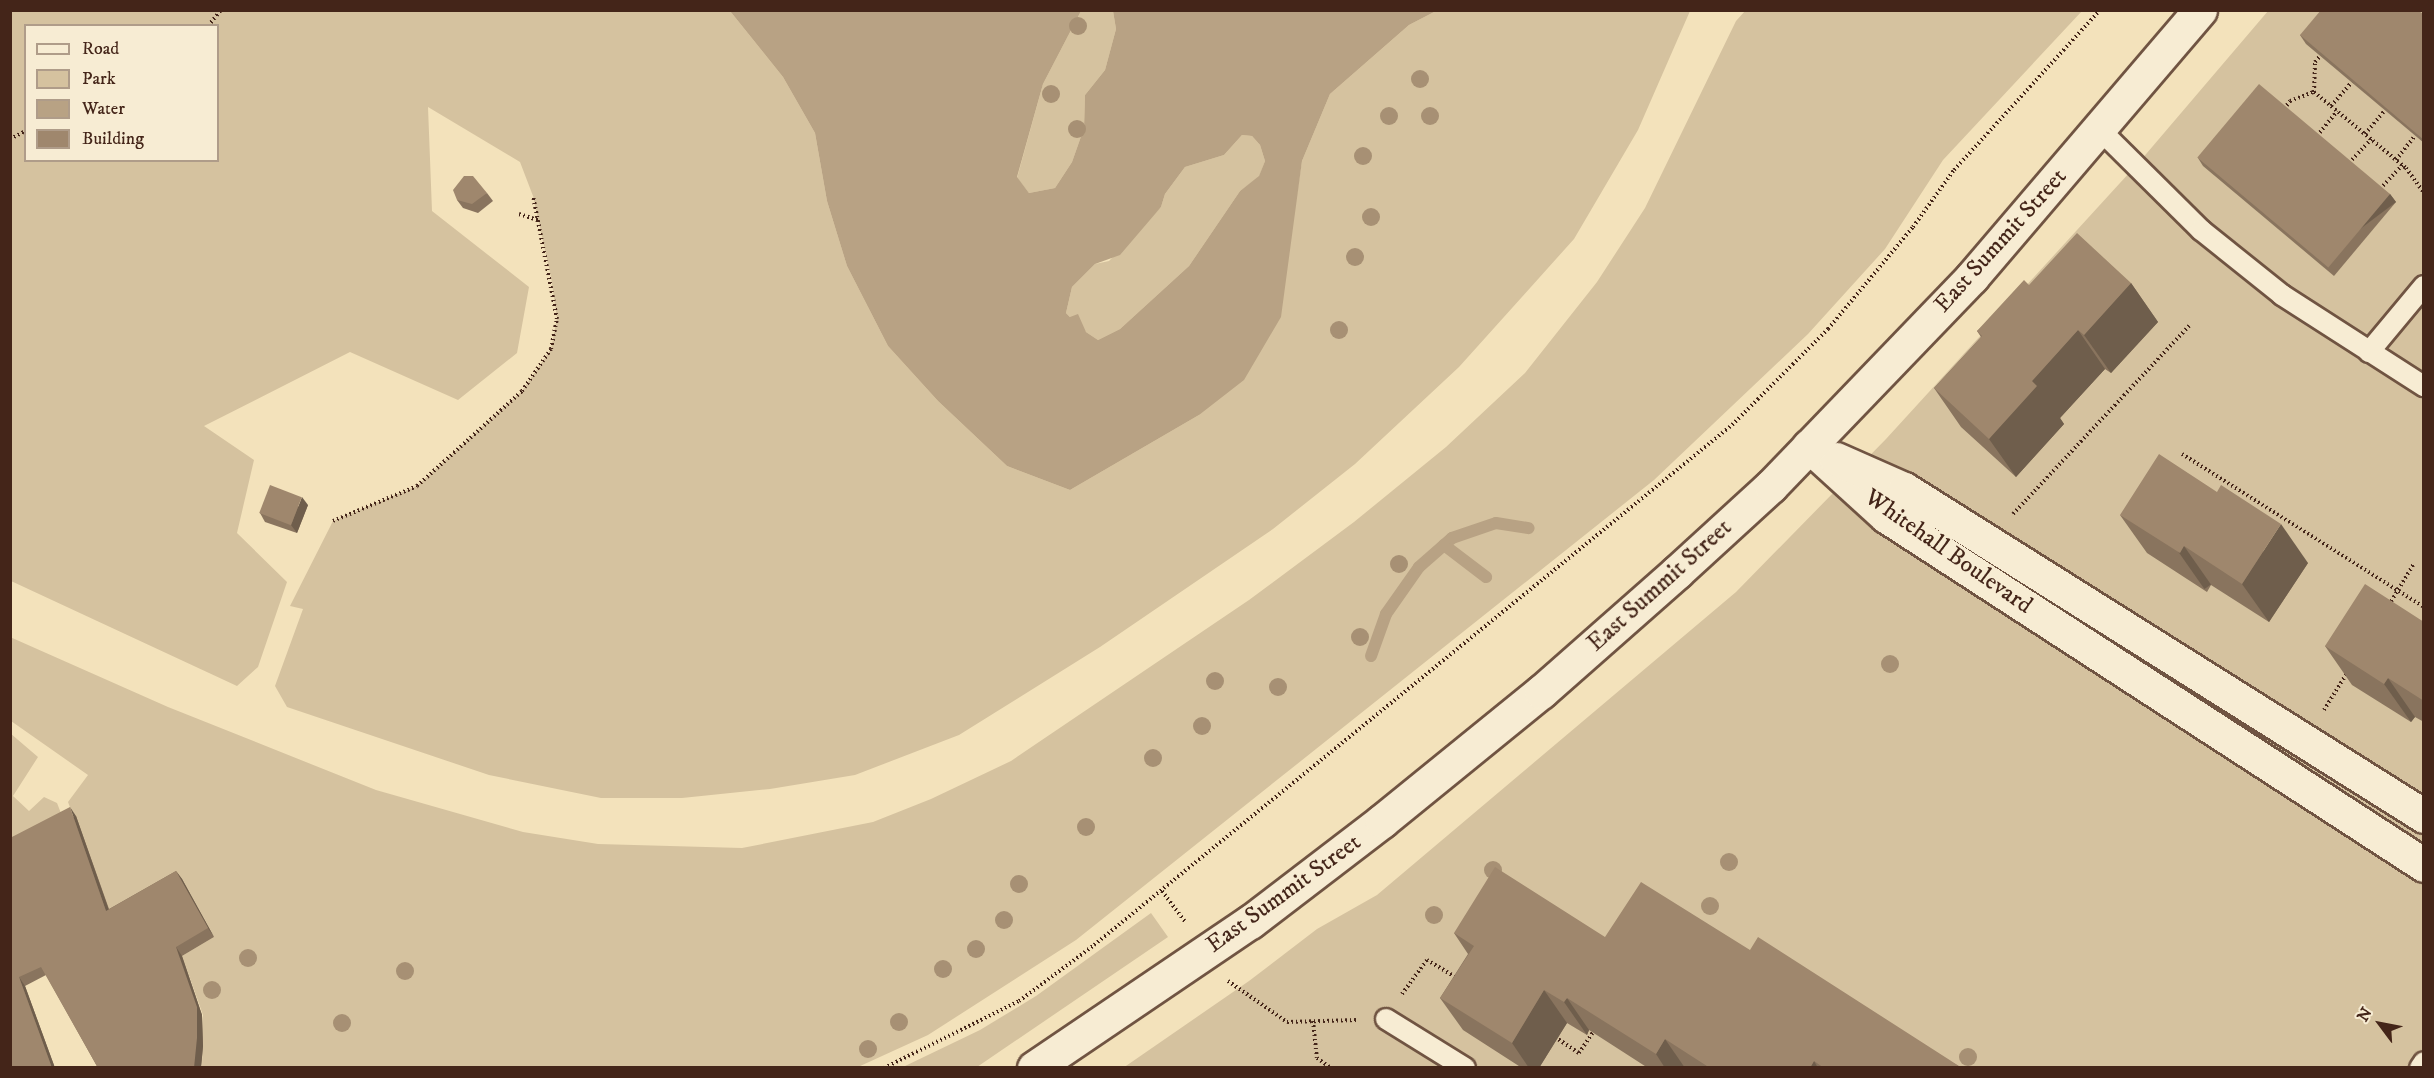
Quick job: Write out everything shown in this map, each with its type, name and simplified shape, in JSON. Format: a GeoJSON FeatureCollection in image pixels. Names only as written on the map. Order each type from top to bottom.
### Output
{"type":"FeatureCollection","features":[{"type":"Feature","properties":{"kind":"main road","name":"East Summit Street"},"geometry":{"type":"LineString","coordinates":[[1034,1068],[1206,951],[1383,821],[1541,692],[1677,572],[1809,446],[1972,277],[2200,10]]}},
{"type":"Feature","properties":{"kind":"main road","name":"Whitehall Boulevard"},"geometry":{"type":"LineString","coordinates":[[1809,446],[1904,489],[2424,816]]}},
{"type":"Feature","properties":{"kind":"main road","name":"Whitehall Boulevard"},"geometry":{"type":"LineString","coordinates":[[1809,446],[1886,516],[2424,865]]}},
{"type":"Feature","properties":{"kind":"lane"},"geometry":{"type":"LineString","coordinates":[[2099,129],[2201,231],[2282,295],[2424,386]]}},
{"type":"Feature","properties":{"kind":"lane"},"geometry":{"type":"LineString","coordinates":[[2370,352],[2424,286]]}},
{"type":"Feature","properties":{"kind":"lane"},"geometry":{"type":"LineString","coordinates":[[1386,1018],[1465,1068]]}},
{"type":"Feature","properties":{"kind":"lane"},"geometry":{"type":"LineString","coordinates":[[2420,1068],[2424,1062]]}},
{"type":"Feature","properties":{"kind":"path"},"geometry":{"type":"LineString","coordinates":[[210,24],[221,10]]}},
{"type":"Feature","properties":{"kind":"path"},"geometry":{"type":"LineString","coordinates":[[884,1068],[1019,1001],[1094,945],[1732,425],[1828,329],[1913,227],[1954,170],[2100,10]]}},
{"type":"Feature","properties":{"kind":"path"},"geometry":{"type":"LineString","coordinates":[[2314,92],[2315,62],[2320,56]]}},
{"type":"Feature","properties":{"kind":"path"},"geometry":{"type":"LineString","coordinates":[[2331,106],[2352,82]]}},
{"type":"Feature","properties":{"kind":"path"},"geometry":{"type":"LineString","coordinates":[[2314,92],[2402,165],[2424,193]]}},
{"type":"Feature","properties":{"kind":"path"},"geometry":{"type":"LineString","coordinates":[[2284,109],[2290,101],[2314,92]]}},
{"type":"Feature","properties":{"kind":"path"},"geometry":{"type":"LineString","coordinates":[[2365,134],[2385,110]]}},
{"type":"Feature","properties":{"kind":"path"},"geometry":{"type":"LineString","coordinates":[[2317,136],[2337,111]]}},
{"type":"Feature","properties":{"kind":"path"},"geometry":{"type":"LineString","coordinates":[[10,139],[24,132]]}},
{"type":"Feature","properties":{"kind":"path"},"geometry":{"type":"LineString","coordinates":[[2396,160],[2415,136]]}},
{"type":"Feature","properties":{"kind":"path"},"geometry":{"type":"LineString","coordinates":[[2349,163],[2371,139]]}},
{"type":"Feature","properties":{"kind":"path"},"geometry":{"type":"LineString","coordinates":[[2380,189],[2402,165]]}},
{"type":"Feature","properties":{"kind":"path"},"geometry":{"type":"LineString","coordinates":[[333,521],[417,486],[498,414],[534,376],[551,349],[557,318],[533,196]]}},
{"type":"Feature","properties":{"kind":"path"},"geometry":{"type":"LineString","coordinates":[[519,214],[538,220]]}},
{"type":"Feature","properties":{"kind":"path"},"geometry":{"type":"LineString","coordinates":[[2004,523],[2189,326]]}},
{"type":"Feature","properties":{"kind":"path"},"geometry":{"type":"LineString","coordinates":[[2182,454],[2424,607]]}},
{"type":"Feature","properties":{"kind":"path"},"geometry":{"type":"LineString","coordinates":[[2385,611],[2413,566]]}},
{"type":"Feature","properties":{"kind":"path"},"geometry":{"type":"LineString","coordinates":[[2305,741],[2348,671]]}},
{"type":"Feature","properties":{"kind":"path"},"geometry":{"type":"LineString","coordinates":[[1206,951],[1232,986],[1287,1022],[1386,1018],[1427,960],[1461,980]]}},
{"type":"Feature","properties":{"kind":"path"},"geometry":{"type":"LineString","coordinates":[[1313,1021],[1317,1058],[1331,1068]]}},
{"type":"Feature","properties":{"kind":"path"},"geometry":{"type":"LineString","coordinates":[[1550,1033],[1579,1053],[1598,1023]]}},
{"type":"Feature","properties":{"kind":"green space"},"geometry":{"type":"Polygon","coordinates":[[[11,11],[730,11],[783,77],[815,133],[827,201],[847,266],[888,346],[938,401],[1007,466],[1070,490],[1199,415],[1290,239],[1302,161],[1330,94],[1409,25],[1436,11],[1690,11],[1638,130],[1574,239],[1459,367],[1355,464],[1273,529],[1100,647],[959,735],[855,775],[770,789],[682,798],[601,798],[489,775],[287,707],[275,686],[303,609],[290,606],[333,521],[417,486],[522,391],[551,349],[557,318],[551,277],[533,196],[520,162],[428,107],[432,211],[529,287],[517,353],[458,400],[350,352],[204,426],[254,460],[237,533],[287,582],[258,667],[237,686],[11,581],[11,11]]]}},
{"type":"Feature","properties":{"kind":"green space"},"geometry":{"type":"Polygon","coordinates":[[[1081,11],[1113,11],[1116,29],[1105,70],[1085,95],[1084,128],[1072,162],[1055,188],[1029,193],[1017,178],[1043,84],[1081,11]]]}},
{"type":"Feature","properties":{"kind":"green space"},"geometry":{"type":"Polygon","coordinates":[[[1745,11],[2082,11],[1943,160],[1885,249],[1808,334],[1654,480],[1076,940],[928,1035],[858,1067],[202,1067],[203,1015],[182,956],[214,937],[112,919],[68,802],[88,775],[11,721],[10,637],[168,707],[376,790],[523,832],[598,844],[742,848],[873,822],[931,799],[1011,761],[1249,600],[1354,522],[1446,447],[1525,373],[1597,282],[1645,208],[1736,21],[1745,11]]]}},
{"type":"Feature","properties":{"kind":"green space"},"geometry":{"type":"Polygon","coordinates":[[[2268,11],[2423,11],[2423,1067],[1123,1068],[1249,981],[1317,929],[1377,895],[1736,592],[1886,439],[2141,160],[2268,11]]]}},
{"type":"Feature","properties":{"kind":"green space"},"geometry":{"type":"Polygon","coordinates":[[[1242,135],[1252,136],[1260,145],[1265,161],[1259,177],[1240,191],[1189,266],[1120,329],[1098,340],[1086,332],[1066,313],[1072,287],[1095,264],[1109,261],[1161,207],[1165,194],[1185,167],[1224,155],[1242,135]]]}},
{"type":"Feature","properties":{"kind":"green space"},"geometry":{"type":"Polygon","coordinates":[[[10,733],[38,757],[13,796],[29,811],[44,797],[57,803],[64,821],[10,851],[10,733]]]}},
{"type":"Feature","properties":{"kind":"green space"},"geometry":{"type":"Polygon","coordinates":[[[1151,913],[1168,937],[977,1067],[903,1067],[980,1030],[1036,996],[1151,913]]]}},
{"type":"Feature","properties":{"kind":"water"},"geometry":{"type":"Polygon","coordinates":[[[730,11],[1081,11],[1043,84],[1017,177],[1029,193],[1055,188],[1072,162],[1084,128],[1085,95],[1105,70],[1116,29],[1113,11],[1436,11],[1409,25],[1330,94],[1302,161],[1281,317],[1244,380],[1199,415],[1070,490],[1007,466],[938,401],[888,346],[847,266],[827,201],[815,133],[783,77],[730,11]],[[1242,135],[1224,155],[1185,167],[1165,194],[1161,207],[1120,255],[1095,264],[1072,287],[1066,313],[1070,317],[1078,314],[1086,332],[1098,340],[1120,329],[1189,266],[1240,191],[1259,176],[1265,161],[1260,145],[1252,136],[1242,135]]]}},
{"type":"Feature","properties":{"kind":"building"},"geometry":{"type":"Polygon","coordinates":[[[2321,10],[2418,10],[2424,15],[2424,140],[2300,35],[2321,10]]]}},
{"type":"Feature","properties":{"kind":"building"},"geometry":{"type":"Polygon","coordinates":[[[2259,84],[2390,194],[2328,267],[2197,158],[2259,84]]]}},
{"type":"Feature","properties":{"kind":"building"},"geometry":{"type":"Polygon","coordinates":[[[464,176],[473,176],[487,193],[472,204],[457,200],[453,190],[464,176]]]}},
{"type":"Feature","properties":{"kind":"building"},"geometry":{"type":"Polygon","coordinates":[[[2077,233],[2131,283],[2084,335],[2078,330],[2032,381],[2037,386],[1989,439],[1934,388],[1982,336],[1977,331],[2024,280],[2029,285],[2077,233]]]}},
{"type":"Feature","properties":{"kind":"building"},"geometry":{"type":"Polygon","coordinates":[[[2159,454],[2217,492],[2221,485],[2281,524],[2242,584],[2184,546],[2180,553],[2120,515],[2159,454]]]}},
{"type":"Feature","properties":{"kind":"building"},"geometry":{"type":"Polygon","coordinates":[[[270,485],[302,497],[291,525],[259,513],[270,485]]]}},
{"type":"Feature","properties":{"kind":"building"},"geometry":{"type":"Polygon","coordinates":[[[2365,584],[2424,622],[2424,701],[2388,678],[2384,684],[2325,646],[2365,584]]]}},
{"type":"Feature","properties":{"kind":"building"},"geometry":{"type":"Polygon","coordinates":[[[70,807],[106,911],[176,871],[208,928],[176,947],[197,1007],[194,1068],[98,1068],[41,967],[19,977],[52,1068],[10,1068],[10,838],[70,807]]]}},
{"type":"Feature","properties":{"kind":"building"},"geometry":{"type":"Polygon","coordinates":[[[1495,867],[1605,937],[1641,882],[1750,950],[1758,937],[1962,1068],[1824,1068],[1814,1061],[1810,1068],[1710,1068],[1665,1039],[1656,1054],[1567,998],[1564,1002],[1544,990],[1512,1043],[1440,998],[1474,946],[1454,933],[1495,867]]]}},
{"type":"Feature","properties":{"kind":"waterway"},"geometry":{"type":"LineString","coordinates":[[1371,656],[1386,614],[1419,567],[1452,538],[1496,523],[1529,528]]}},
{"type":"Feature","properties":{"kind":"waterway"},"geometry":{"type":"LineString","coordinates":[[1444,545],[1486,577]]}}]}
